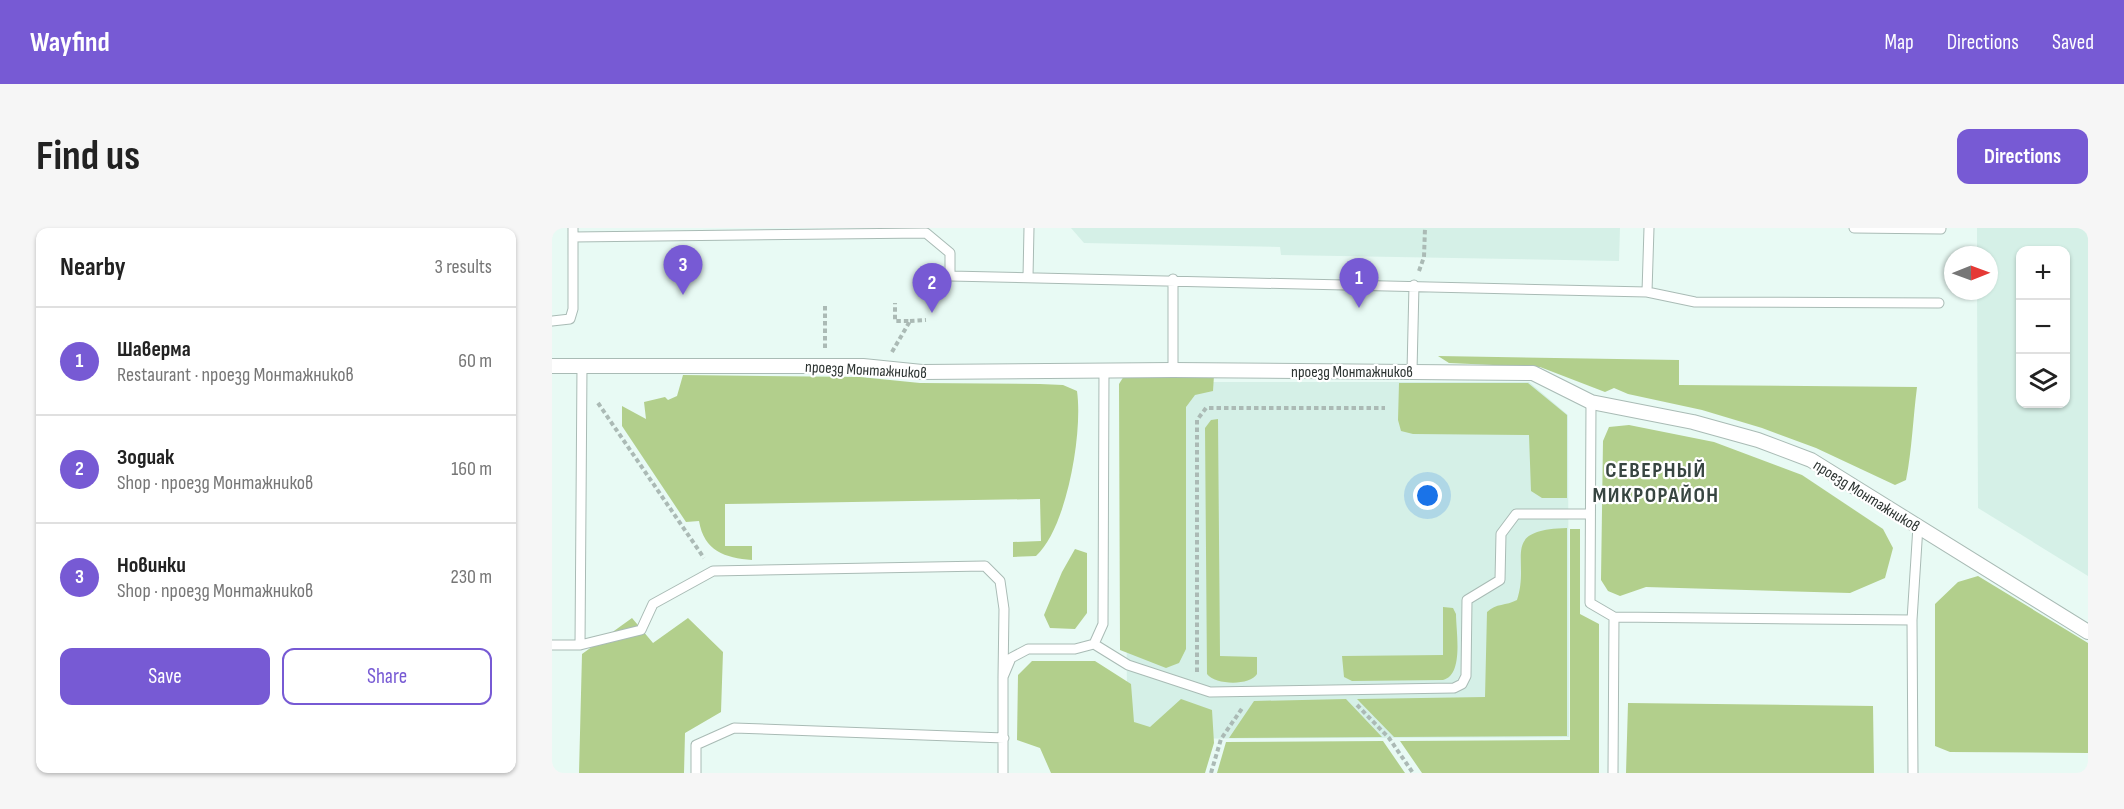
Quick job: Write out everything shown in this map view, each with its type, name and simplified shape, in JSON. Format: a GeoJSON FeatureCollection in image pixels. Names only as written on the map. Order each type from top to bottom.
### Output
{"type":"FeatureCollection","features":[{"type":"Feature","properties":{"kind":"street","name":"проезд Монтажников"},"geometry":{"type":"LineString","coordinates":[[552,366],[582,373],[825,366],[922,372],[1173,370],[1533,373],[1591,402],[1693,422],[1758,440],[1811,460],[2088,632]]}},
{"type":"Feature","properties":{"kind":"lane"},"geometry":{"type":"LineString","coordinates":[[1028,277],[1029,228]]}},
{"type":"Feature","properties":{"kind":"lane"},"geometry":{"type":"LineString","coordinates":[[1647,292],[1649,228]]}},
{"type":"Feature","properties":{"kind":"lane"},"geometry":{"type":"LineString","coordinates":[[1854,228],[1941,229]]}},
{"type":"Feature","properties":{"kind":"lane"},"geometry":{"type":"LineString","coordinates":[[552,321],[570,319],[573,309],[573,232],[926,233],[950,253],[950,276],[1173,279],[1647,292],[1695,302],[1939,303]]}},
{"type":"Feature","properties":{"kind":"lane"},"geometry":{"type":"LineString","coordinates":[[1173,279],[1173,370]]}},
{"type":"Feature","properties":{"kind":"lane"},"geometry":{"type":"LineString","coordinates":[[1412,371],[1414,285]]}},
{"type":"Feature","properties":{"kind":"lane"},"geometry":{"type":"LineString","coordinates":[[1094,644],[1103,624],[1104,370]]}},
{"type":"Feature","properties":{"kind":"lane"},"geometry":{"type":"LineString","coordinates":[[580,645],[582,373]]}},
{"type":"Feature","properties":{"kind":"lane"},"geometry":{"type":"LineString","coordinates":[[1591,402],[1590,603],[1614,617],[1912,620]]}},
{"type":"Feature","properties":{"kind":"lane"},"geometry":{"type":"LineString","coordinates":[[1003,677],[1011,658],[1028,649],[1076,649],[1094,644],[1128,665],[1210,692],[1454,688],[1462,684],[1466,676],[1467,600],[1500,580],[1501,534],[1516,514],[1590,514]]}},
{"type":"Feature","properties":{"kind":"lane"},"geometry":{"type":"LineString","coordinates":[[1913,773],[1912,620],[1918,526]]}},
{"type":"Feature","properties":{"kind":"lane"},"geometry":{"type":"LineString","coordinates":[[552,645],[580,645],[641,630],[653,604],[712,571],[985,566],[1000,581],[1004,609],[1003,773]]}},
{"type":"Feature","properties":{"kind":"lane"},"geometry":{"type":"LineString","coordinates":[[1613,773],[1614,617]]}},
{"type":"Feature","properties":{"kind":"lane"},"geometry":{"type":"LineString","coordinates":[[696,773],[696,745],[734,728],[1004,738]]}},
{"type":"Feature","properties":{"kind":"path"},"geometry":{"type":"LineString","coordinates":[[1414,285],[1424,257],[1425,228]]}},
{"type":"Feature","properties":{"kind":"path"},"geometry":{"type":"LineString","coordinates":[[895,303],[895,321],[926,320]]}},
{"type":"Feature","properties":{"kind":"path"},"geometry":{"type":"LineString","coordinates":[[825,304],[825,366]]}},
{"type":"Feature","properties":{"kind":"path"},"geometry":{"type":"LineString","coordinates":[[882,368],[910,321]]}},
{"type":"Feature","properties":{"kind":"path"},"geometry":{"type":"LineString","coordinates":[[582,373],[712,571]]}},
{"type":"Feature","properties":{"kind":"path"},"geometry":{"type":"LineString","coordinates":[[1197,688],[1197,420],[1206,408],[1385,408]]}},
{"type":"Feature","properties":{"kind":"path"},"geometry":{"type":"LineString","coordinates":[[1342,690],[1389,738],[1413,773]]}},
{"type":"Feature","properties":{"kind":"path"},"geometry":{"type":"LineString","coordinates":[[1210,773],[1221,739],[1254,691]]}},
{"type":"Feature","properties":{"kind":"shaded area"},"geometry":{"type":"Polygon","coordinates":[[[1071,228],[1620,228],[1619,261],[1281,255],[1280,247],[1084,243],[1071,228]]]}},
{"type":"Feature","properties":{"kind":"shaded area"},"geometry":{"type":"Polygon","coordinates":[[[1977,228],[2088,228],[2088,576],[1978,508],[1977,300],[1998,300],[1998,246],[1977,246],[1977,228]]]}},
{"type":"Feature","properties":{"kind":"shaded area"},"geometry":{"type":"Polygon","coordinates":[[[1126,382],[1529,382],[1568,415],[1569,737],[1127,739],[1126,382]]]}},
{"type":"Feature","properties":{"kind":"green space"},"geometry":{"type":"Polygon","coordinates":[[[1438,356],[1679,360],[1679,385],[1917,387],[1906,480],[1895,485],[1816,448],[1762,428],[1702,410],[1628,394],[1614,388],[1605,392],[1540,367],[1449,363],[1438,356]]]}},
{"type":"Feature","properties":{"kind":"green space"},"geometry":{"type":"Polygon","coordinates":[[[683,375],[860,377],[920,383],[1063,385],[1077,391],[1077,430],[1070,478],[1056,524],[1047,543],[1036,556],[1013,557],[1013,542],[1041,541],[1040,499],[725,504],[725,546],[752,546],[752,560],[725,555],[711,546],[699,521],[686,522],[622,426],[622,406],[646,419],[644,402],[665,397],[668,400],[677,396],[683,375]]]}},
{"type":"Feature","properties":{"kind":"green space"},"geometry":{"type":"Polygon","coordinates":[[[1214,375],[1213,391],[1195,395],[1186,407],[1186,649],[1179,663],[1166,668],[1120,650],[1119,384],[1124,376],[1214,375]]]}},
{"type":"Feature","properties":{"kind":"green space"},"geometry":{"type":"Polygon","coordinates":[[[1399,383],[1528,383],[1567,415],[1567,498],[1542,498],[1531,491],[1529,435],[1413,434],[1401,431],[1398,420],[1399,383]]]}},
{"type":"Feature","properties":{"kind":"green space"},"geometry":{"type":"Polygon","coordinates":[[[1218,419],[1220,656],[1257,657],[1257,674],[1247,681],[1232,683],[1211,678],[1207,674],[1205,428],[1211,420],[1218,419]]]}},
{"type":"Feature","properties":{"kind":"green space"},"geometry":{"type":"Polygon","coordinates":[[[1629,425],[1714,442],[1802,475],[1883,529],[1893,548],[1885,578],[1850,593],[1646,587],[1620,596],[1608,591],[1601,580],[1603,441],[1609,427],[1629,425]]]}},
{"type":"Feature","properties":{"kind":"green space"},"geometry":{"type":"Polygon","coordinates":[[[1567,528],[1567,736],[1394,737],[1357,699],[1485,697],[1487,612],[1494,607],[1517,600],[1520,585],[1521,549],[1525,541],[1532,534],[1567,528]]]}},
{"type":"Feature","properties":{"kind":"green space"},"geometry":{"type":"Polygon","coordinates":[[[1570,529],[1580,529],[1580,614],[1599,624],[1599,773],[1422,773],[1400,741],[1570,740],[1570,529]]]}},
{"type":"Feature","properties":{"kind":"green space"},"geometry":{"type":"Polygon","coordinates":[[[1075,549],[1087,553],[1087,613],[1075,629],[1050,628],[1044,615],[1062,572],[1075,549]]]}},
{"type":"Feature","properties":{"kind":"green space"},"geometry":{"type":"Polygon","coordinates":[[[1978,576],[2088,643],[2088,753],[1950,752],[1935,746],[1935,604],[1958,582],[1978,576]]]}},
{"type":"Feature","properties":{"kind":"green space"},"geometry":{"type":"Polygon","coordinates":[[[1443,607],[1453,608],[1456,614],[1457,652],[1454,670],[1450,676],[1443,680],[1352,681],[1344,677],[1342,656],[1443,655],[1443,607]]]}},
{"type":"Feature","properties":{"kind":"green space"},"geometry":{"type":"Polygon","coordinates":[[[632,618],[653,643],[688,618],[723,652],[721,712],[685,733],[684,773],[579,773],[582,654],[632,618]]]}},
{"type":"Feature","properties":{"kind":"green space"},"geometry":{"type":"Polygon","coordinates":[[[1032,661],[1095,661],[1131,684],[1134,722],[1150,727],[1181,699],[1212,710],[1214,743],[1205,773],[1051,773],[1040,748],[1017,740],[1018,675],[1032,661]]]}},
{"type":"Feature","properties":{"kind":"green space"},"geometry":{"type":"Polygon","coordinates":[[[1346,699],[1382,737],[1229,738],[1254,701],[1346,699]]]}},
{"type":"Feature","properties":{"kind":"green space"},"geometry":{"type":"Polygon","coordinates":[[[1628,703],[1873,706],[1874,773],[1626,773],[1628,703]]]}},
{"type":"Feature","properties":{"kind":"green space"},"geometry":{"type":"Polygon","coordinates":[[[1383,741],[1405,773],[1217,773],[1226,742],[1383,741]]]}},
{"type":"Feature","properties":{"kind":"place","name":"Новинки"},"geometry":{"type":"Point","coordinates":[683,295]}},
{"type":"Feature","properties":{"kind":"place","name":"Шаверма"},"geometry":{"type":"Point","coordinates":[1359,308]}},
{"type":"Feature","properties":{"kind":"place","name":"Зодиак"},"geometry":{"type":"Point","coordinates":[932,313]}},
{"type":"Feature","properties":{"kind":"district","name":"СЕВЕРНЫЙ МИКРОРАЙОН"},"geometry":{"type":"Point","coordinates":[1656,482]}}]}
